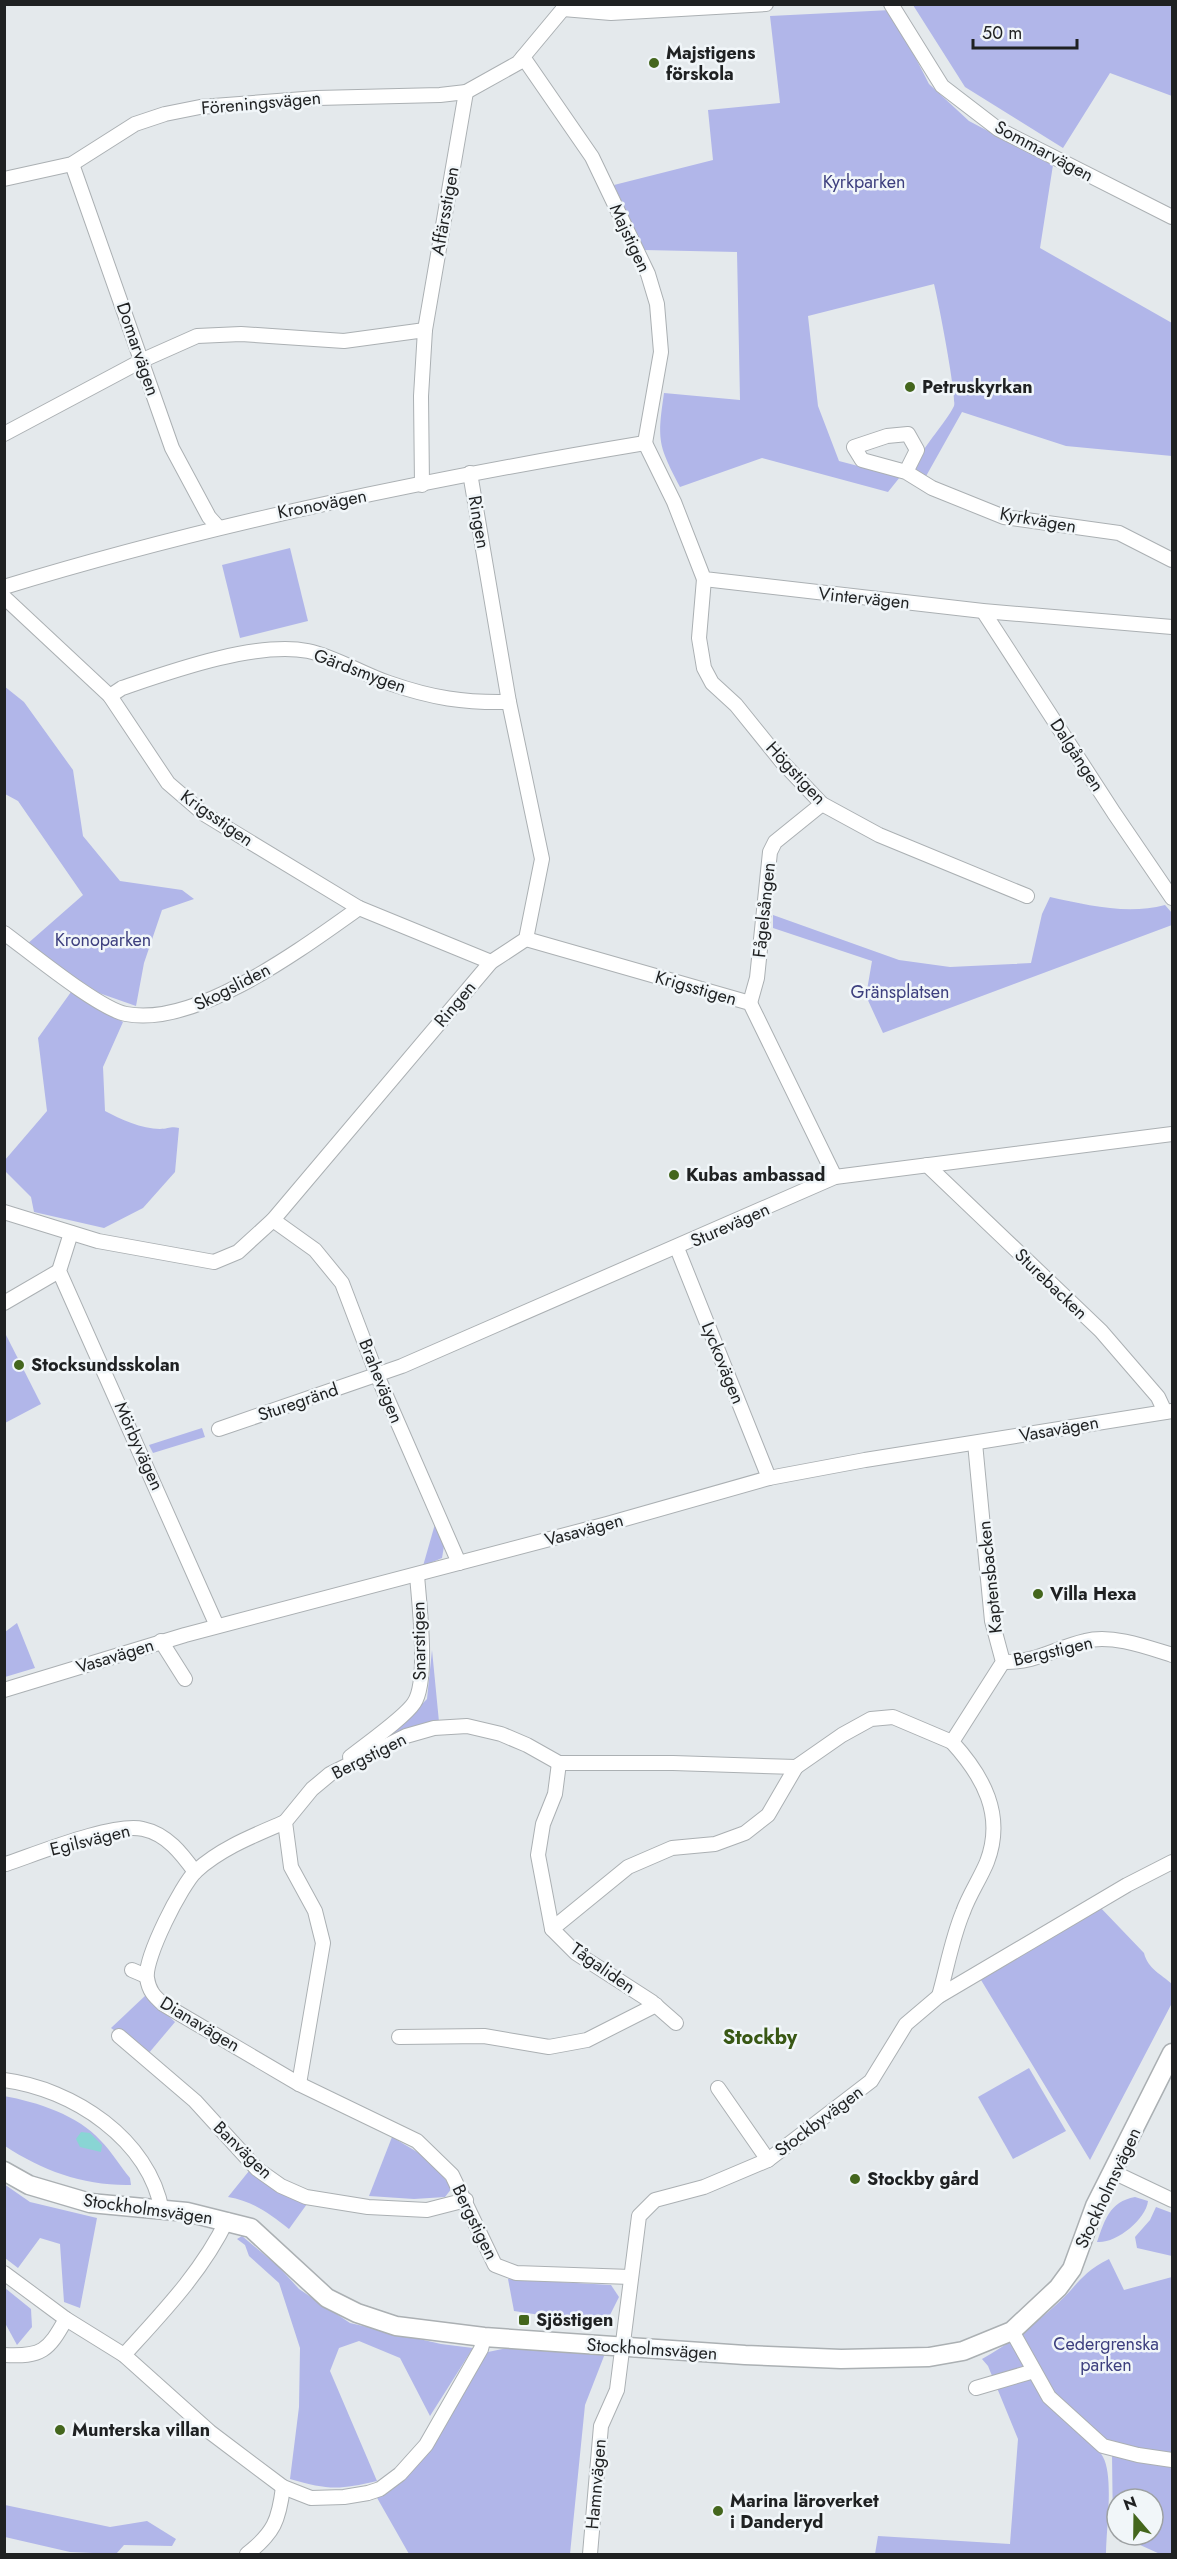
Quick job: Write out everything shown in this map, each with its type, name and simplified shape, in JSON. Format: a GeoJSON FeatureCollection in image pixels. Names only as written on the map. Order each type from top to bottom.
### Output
{"type":"FeatureCollection","features":[{"type":"Feature","properties":{"kind":"street"},"geometry":{"type":"LineString","coordinates":[[563,7],[610,13],[766,4]]}},
{"type":"Feature","properties":{"kind":"street","name":"Sommarvägen"},"geometry":{"type":"LineString","coordinates":[[891,4],[942,86],[998,129],[1173,217]]}},
{"type":"Feature","properties":{"kind":"street","name":"Föreningsvägen"},"geometry":{"type":"LineString","coordinates":[[4,180],[72,164],[135,124],[165,114],[200,107],[308,98],[440,95],[466,92],[508,70],[523,57],[563,7]]}},
{"type":"Feature","properties":{"kind":"street","name":"Majstigen"},"geometry":{"type":"LineString","coordinates":[[523,57],[592,157],[648,274],[657,304],[662,352],[645,443]]}},
{"type":"Feature","properties":{"kind":"street","name":"Affärsstigen"},"geometry":{"type":"LineString","coordinates":[[425,330],[466,92]]}},
{"type":"Feature","properties":{"kind":"street","name":"Domarvägen"},"geometry":{"type":"LineString","coordinates":[[72,164],[172,448],[209,517],[218,527]]}},
{"type":"Feature","properties":{"kind":"street"},"geometry":{"type":"LineString","coordinates":[[4,434],[142,360],[197,336],[241,334],[344,341],[425,330],[422,485]]}},
{"type":"Feature","properties":{"kind":"street"},"geometry":{"type":"LineString","coordinates":[[645,443],[674,502],[704,579]]}},
{"type":"Feature","properties":{"kind":"street","name":"Kronovägen"},"geometry":{"type":"LineString","coordinates":[[4,587],[96,559],[218,527],[422,485],[470,472],[645,443]]}},
{"type":"Feature","properties":{"kind":"street","name":"Ringen"},"geometry":{"type":"LineString","coordinates":[[4,1212],[98,1241],[214,1262],[238,1252],[273,1220],[491,962],[526,939],[542,860],[509,702],[470,472]]}},
{"type":"Feature","properties":{"kind":"street","name":"Kyrkvägen"},"geometry":{"type":"LineString","coordinates":[[906,472],[932,488],[1004,517],[1119,533],[1173,560]]}},
{"type":"Feature","properties":{"kind":"street","name":"Vintervägen"},"geometry":{"type":"LineString","coordinates":[[704,579],[984,611],[1173,627]]}},
{"type":"Feature","properties":{"kind":"street","name":"Högstigen"},"geometry":{"type":"LineString","coordinates":[[704,579],[699,638],[704,668],[712,683],[736,705],[782,762],[822,804],[879,835],[1027,896]]}},
{"type":"Feature","properties":{"kind":"street","name":"Krigsstigen"},"geometry":{"type":"LineString","coordinates":[[4,597],[110,696],[168,783],[204,814],[359,908],[491,962]]}},
{"type":"Feature","properties":{"kind":"street","name":"Dalgången"},"geometry":{"type":"LineString","coordinates":[[984,611],[1114,813],[1173,898]]}},
{"type":"Feature","properties":{"kind":"street","name":"Gärdsmygen"},"geometry":{"type":"LineString","coordinates":[[110,696],[122,688],[211,660],[280,649],[309,652],[388,683],[431,696],[469,703],[509,702]]}},
{"type":"Feature","properties":{"kind":"street","name":"Fågelsången"},"geometry":{"type":"LineString","coordinates":[[750,1003],[757,978],[770,852],[775,842],[822,804]]}},
{"type":"Feature","properties":{"kind":"street","name":"Skogsliden"},"geometry":{"type":"LineString","coordinates":[[4,933],[99,1000],[125,1014],[157,1016],[192,1009],[282,961],[359,908]]}},
{"type":"Feature","properties":{"kind":"street","name":"Krigsstigen"},"geometry":{"type":"LineString","coordinates":[[526,939],[750,1003],[835,1177]]}},
{"type":"Feature","properties":{"kind":"street","name":"Sturevägen"},"geometry":{"type":"LineString","coordinates":[[376,1375],[677,1248],[835,1177],[1173,1134]]}},
{"type":"Feature","properties":{"kind":"street","name":"Sturebacken"},"geometry":{"type":"LineString","coordinates":[[927,1165],[1101,1332],[1169,1411]]}},
{"type":"Feature","properties":{"kind":"street","name":"Brahevägen"},"geometry":{"type":"LineString","coordinates":[[273,1220],[315,1250],[342,1283],[376,1375],[459,1563]]}},
{"type":"Feature","properties":{"kind":"street"},"geometry":{"type":"LineString","coordinates":[[4,1303],[59,1271],[71,1233]]}},
{"type":"Feature","properties":{"kind":"street","name":"Lyckovägen"},"geometry":{"type":"LineString","coordinates":[[677,1248],[769,1478]]}},
{"type":"Feature","properties":{"kind":"street","name":"Mörbyvägen"},"geometry":{"type":"LineString","coordinates":[[59,1271],[218,1626]]}},
{"type":"Feature","properties":{"kind":"street","name":"Sturegränd"},"geometry":{"type":"LineString","coordinates":[[219,1429],[376,1375]]}},
{"type":"Feature","properties":{"kind":"street","name":"Vasavägen"},"geometry":{"type":"LineString","coordinates":[[4,1690],[161,1641],[417,1575],[769,1478],[865,1460],[1169,1411]]}},
{"type":"Feature","properties":{"kind":"street","name":"Kaptensbacken"},"geometry":{"type":"LineString","coordinates":[[975,1443],[992,1621],[1003,1662]]}},
{"type":"Feature","properties":{"kind":"street","name":"Snarstigen"},"geometry":{"type":"LineString","coordinates":[[330,1774],[414,1704],[421,1689],[421,1636],[417,1575]]}},
{"type":"Feature","properties":{"kind":"street","name":"Bergstigen"},"geometry":{"type":"LineString","coordinates":[[1003,1662],[1046,1657],[1086,1640],[1114,1640],[1173,1655]]}},
{"type":"Feature","properties":{"kind":"street"},"geometry":{"type":"LineString","coordinates":[[161,1641],[185,1679]]}},
{"type":"Feature","properties":{"kind":"street"},"geometry":{"type":"LineString","coordinates":[[952,1742],[1003,1662]]}},
{"type":"Feature","properties":{"kind":"street"},"geometry":{"type":"LineString","coordinates":[[559,1763],[555,1794],[543,1824],[538,1855],[552,1929],[628,1867],[672,1848],[715,1844],[745,1833],[768,1815],[796,1767],[842,1734],[871,1719],[894,1717],[952,1742],[973,1765],[990,1798],[995,1819],[988,1860],[962,1912],[939,1996]]}},
{"type":"Feature","properties":{"kind":"street","name":"Bergstigen"},"geometry":{"type":"LineString","coordinates":[[285,1821],[312,1789],[330,1774],[406,1736],[434,1728],[467,1726],[501,1734],[559,1763],[673,1762],[796,1767]]}},
{"type":"Feature","properties":{"kind":"street"},"geometry":{"type":"LineString","coordinates":[[285,1821],[291,1867],[315,1911],[323,1943],[299,2084]]}},
{"type":"Feature","properties":{"kind":"street","name":"Dianavägen"},"geometry":{"type":"LineString","coordinates":[[285,1821],[224,1852],[195,1872],[149,1954],[146,1976],[151,1994],[163,2004],[299,2084]]}},
{"type":"Feature","properties":{"kind":"street","name":"Egilsvägen"},"geometry":{"type":"LineString","coordinates":[[6,1864],[79,1839],[114,1831],[143,1828],[175,1845],[195,1872]]}},
{"type":"Feature","properties":{"kind":"street","name":"Stockbyvägen"},"geometry":{"type":"LineString","coordinates":[[623,2346],[639,2216],[655,2200],[704,2187],[768,2160],[871,2081],[906,2024],[939,1996],[1127,1885],[1173,1862]]}},
{"type":"Feature","properties":{"kind":"street","name":"Tågaliden"},"geometry":{"type":"LineString","coordinates":[[552,1929],[584,1958],[656,2005],[676,2023]]}},
{"type":"Feature","properties":{"kind":"street"},"geometry":{"type":"LineString","coordinates":[[132,1970],[146,1976]]}},
{"type":"Feature","properties":{"kind":"street"},"geometry":{"type":"LineString","coordinates":[[399,2037],[484,2036],[549,2047],[587,2040],[656,2005]]}},
{"type":"Feature","properties":{"kind":"street","name":"Banvägen"},"geometry":{"type":"LineString","coordinates":[[119,2036],[195,2101],[257,2169],[281,2186],[306,2197],[368,2207],[427,2210],[465,2200]]}},
{"type":"Feature","properties":{"kind":"street","name":"Stockholmsvägen"},"geometry":{"type":"LineString","coordinates":[[4,2171],[29,2185],[90,2203],[187,2212],[227,2220],[251,2228],[327,2298],[357,2313],[396,2326],[484,2337],[623,2346],[841,2359],[920,2358],[963,2351],[1012,2331],[1058,2288],[1071,2269],[1090,2217],[1173,2053]]}},
{"type":"Feature","properties":{"kind":"street"},"geometry":{"type":"LineString","coordinates":[[4,2079],[27,2083],[61,2096],[96,2115],[135,2152],[159,2192],[162,2211]]}},
{"type":"Feature","properties":{"kind":"street","name":"Bergstigen"},"geometry":{"type":"LineString","coordinates":[[299,2084],[417,2141],[452,2175],[495,2265],[516,2273],[631,2277]]}},
{"type":"Feature","properties":{"kind":"street"},"geometry":{"type":"LineString","coordinates":[[718,2088],[768,2160]]}},
{"type":"Feature","properties":{"kind":"street"},"geometry":{"type":"LineString","coordinates":[[1113,2172],[1173,2200]]}},
{"type":"Feature","properties":{"kind":"street"},"geometry":{"type":"LineString","coordinates":[[124,2355],[170,2305],[215,2246],[227,2220]]}},
{"type":"Feature","properties":{"kind":"street"},"geometry":{"type":"LineString","coordinates":[[4,2273],[66,2319],[124,2355],[210,2432],[283,2487],[311,2498],[344,2497],[380,2489],[393,2479],[426,2445],[481,2349],[484,2337]]}},
{"type":"Feature","properties":{"kind":"street"},"geometry":{"type":"LineString","coordinates":[[4,2355],[37,2353],[52,2344],[66,2319]]}},
{"type":"Feature","properties":{"kind":"street"},"geometry":{"type":"LineString","coordinates":[[1012,2331],[1049,2397],[1103,2446],[1138,2455],[1173,2460]]}},
{"type":"Feature","properties":{"kind":"street","name":"Hamnvägen"},"geometry":{"type":"LineString","coordinates":[[590,2554],[601,2426],[617,2390],[623,2346]]}},
{"type":"Feature","properties":{"kind":"street"},"geometry":{"type":"LineString","coordinates":[[976,2388],[1034,2371]]}},
{"type":"Feature","properties":{"kind":"street"},"geometry":{"type":"LineString","coordinates":[[247,2554],[263,2541],[279,2517],[283,2487]]}},
{"type":"Feature","properties":{"kind":"green space"},"geometry":{"type":"Polygon","coordinates":[[[913,5],[1172,5],[1172,96],[1110,73],[1063,148],[965,87],[913,5]]]}},
{"type":"Feature","properties":{"kind":"green space","name":"Kyrkparken"},"geometry":{"type":"Polygon","coordinates":[[[891,10],[929,84],[969,121],[1053,165],[1040,248],[1172,323],[1172,456],[1066,446],[962,412],[925,478],[921,476],[916,469],[920,456],[954,406],[950,367],[934,284],[808,316],[818,406],[839,461],[900,477],[888,492],[762,458],[680,487],[667,461],[661,442],[660,422],[664,393],[740,400],[737,252],[644,250],[614,185],[713,160],[708,110],[780,103],[770,16],[891,10]]]}},
{"type":"Feature","properties":{"kind":"green space"},"geometry":{"type":"Polygon","coordinates":[[[290,548],[308,621],[240,638],[222,565],[290,548]]]}},
{"type":"Feature","properties":{"kind":"green space","name":"Kronoparken"},"geometry":{"type":"Polygon","coordinates":[[[4,686],[24,702],[73,770],[83,836],[120,881],[182,890],[194,899],[162,910],[144,963],[136,1006],[99,993],[26,945],[83,895],[18,801],[5,794],[4,686]]]}},
{"type":"Feature","properties":{"kind":"green space","name":"Gränsplatsen"},"geometry":{"type":"Polygon","coordinates":[[[1050,897],[1093,906],[1122,909],[1165,905],[1172,913],[1172,925],[883,1033],[866,996],[872,961],[773,928],[773,915],[899,960],[950,967],[1031,963],[1042,914],[1050,897]]]}},
{"type":"Feature","properties":{"kind":"green space"},"geometry":{"type":"Polygon","coordinates":[[[71,992],[123,1022],[103,1067],[105,1111],[146,1127],[179,1128],[175,1172],[143,1208],[104,1228],[34,1212],[31,1197],[5,1171],[5,1160],[47,1111],[38,1038],[71,992]]]}},
{"type":"Feature","properties":{"kind":"green space"},"geometry":{"type":"Polygon","coordinates":[[[5,1333],[41,1404],[4,1423],[5,1333]]]}},
{"type":"Feature","properties":{"kind":"green space"},"geometry":{"type":"Polygon","coordinates":[[[202,1428],[205,1437],[153,1453],[149,1445],[202,1428]]]}},
{"type":"Feature","properties":{"kind":"green space"},"geometry":{"type":"Polygon","coordinates":[[[435,1524],[444,1546],[442,1558],[423,1566],[435,1524]]]}},
{"type":"Feature","properties":{"kind":"green space"},"geometry":{"type":"Polygon","coordinates":[[[17,1623],[35,1668],[5,1677],[5,1632],[17,1623]]]}},
{"type":"Feature","properties":{"kind":"green space"},"geometry":{"type":"Polygon","coordinates":[[[432,1650],[439,1722],[353,1760],[413,1713],[427,1699],[432,1650]]]}},
{"type":"Feature","properties":{"kind":"green space"},"geometry":{"type":"Polygon","coordinates":[[[1098,1905],[1144,1953],[1152,1967],[1172,1984],[1172,2003],[1090,2160],[981,1980],[1098,1905]]]}},
{"type":"Feature","properties":{"kind":"green space"},"geometry":{"type":"Polygon","coordinates":[[[146,1995],[175,2022],[148,2054],[111,2028],[146,1995]]]}},
{"type":"Feature","properties":{"kind":"green space"},"geometry":{"type":"Polygon","coordinates":[[[1029,2068],[1066,2131],[1013,2159],[978,2097],[1029,2068]]]}},
{"type":"Feature","properties":{"kind":"green space"},"geometry":{"type":"Polygon","coordinates":[[[4,2096],[43,2106],[81,2124],[109,2150],[130,2178],[131,2185],[80,2180],[49,2170],[5,2146],[4,2096]]]}},
{"type":"Feature","properties":{"kind":"green space"},"geometry":{"type":"Polygon","coordinates":[[[392,2137],[429,2159],[452,2188],[445,2197],[414,2199],[369,2196],[392,2137]]]}},
{"type":"Feature","properties":{"kind":"green space"},"geometry":{"type":"Polygon","coordinates":[[[253,2166],[278,2191],[307,2204],[289,2229],[253,2205],[228,2197],[253,2166]]]}},
{"type":"Feature","properties":{"kind":"green space"},"geometry":{"type":"Polygon","coordinates":[[[4,2184],[30,2202],[97,2218],[80,2308],[64,2302],[60,2244],[40,2238],[18,2268],[5,2258],[4,2184]]]}},
{"type":"Feature","properties":{"kind":"green space"},"geometry":{"type":"Polygon","coordinates":[[[1135,2197],[1148,2201],[1142,2216],[1121,2235],[1104,2242],[1097,2242],[1109,2213],[1119,2203],[1135,2197]]]}},
{"type":"Feature","properties":{"kind":"green space"},"geometry":{"type":"Polygon","coordinates":[[[1156,2207],[1172,2213],[1172,2256],[1137,2248],[1135,2237],[1150,2220],[1156,2207]]]}},
{"type":"Feature","properties":{"kind":"green space"},"geometry":{"type":"Polygon","coordinates":[[[242,2236],[278,2266],[299,2289],[350,2323],[441,2344],[473,2348],[430,2416],[400,2358],[359,2341],[339,2348],[330,2371],[377,2481],[334,2488],[290,2479],[299,2407],[300,2348],[279,2283],[249,2256],[245,2245],[237,2239],[242,2236]]]}},
{"type":"Feature","properties":{"kind":"green space","name":"Cedergrenska parken"},"geometry":{"type":"Polygon","coordinates":[[[1109,2259],[1124,2290],[1172,2277],[1172,2454],[1120,2446],[1103,2439],[1047,2400],[1085,2433],[1103,2457],[1109,2487],[1105,2487],[1106,2554],[875,2554],[878,2536],[1010,2544],[1018,2439],[988,2366],[982,2359],[1030,2327],[1057,2304],[1086,2274],[1109,2259]]]}},
{"type":"Feature","properties":{"kind":"green space"},"geometry":{"type":"Polygon","coordinates":[[[508,2279],[611,2285],[619,2297],[608,2319],[586,2322],[514,2311],[508,2279]]]}},
{"type":"Feature","properties":{"kind":"green space"},"geometry":{"type":"Polygon","coordinates":[[[5,2288],[31,2309],[32,2327],[17,2345],[5,2323],[5,2288]]]}},
{"type":"Feature","properties":{"kind":"green space"},"geometry":{"type":"Polygon","coordinates":[[[507,2348],[606,2351],[585,2405],[570,2554],[409,2554],[376,2496],[400,2481],[435,2444],[458,2398],[488,2352],[507,2348]]]}},
{"type":"Feature","properties":{"kind":"green space"},"geometry":{"type":"Polygon","coordinates":[[[1112,2454],[1172,2463],[1172,2554],[1160,2554],[1145,2547],[1165,2547],[1165,2487],[1112,2487],[1112,2454]]]}},
{"type":"Feature","properties":{"kind":"green space"},"geometry":{"type":"Polygon","coordinates":[[[5,2505],[110,2527],[147,2521],[176,2539],[172,2546],[124,2545],[116,2554],[70,2552],[5,2537],[5,2505]]]}},
{"type":"Feature","properties":{"kind":"shaded area"},"geometry":{"type":"Polygon","coordinates":[[[81,2132],[90,2133],[102,2145],[101,2152],[80,2147],[76,2139],[81,2132]]]}},
{"type":"Feature","properties":{"kind":"place","name":"Majstigens förskola"},"geometry":{"type":"Point","coordinates":[654,63]}},
{"type":"Feature","properties":{"kind":"place","name":"Petruskyrkan"},"geometry":{"type":"Point","coordinates":[910,387]}},
{"type":"Feature","properties":{"kind":"place","name":"Kubas ambassad"},"geometry":{"type":"Point","coordinates":[674,1175]}},
{"type":"Feature","properties":{"kind":"place","name":"Stocksundsskolan"},"geometry":{"type":"Point","coordinates":[19,1365]}},
{"type":"Feature","properties":{"kind":"place","name":"Villa Hexa"},"geometry":{"type":"Point","coordinates":[1038,1594]}},
{"type":"Feature","properties":{"kind":"place","name":"Stockby gård"},"geometry":{"type":"Point","coordinates":[855,2179]}},
{"type":"Feature","properties":{"kind":"place","name":"Sjöstigen"},"geometry":{"type":"Point","coordinates":[524,2320]}},
{"type":"Feature","properties":{"kind":"place","name":"Munterska villan"},"geometry":{"type":"Point","coordinates":[60,2430]}},
{"type":"Feature","properties":{"kind":"place","name":"Marina läroverket i Danderyd"},"geometry":{"type":"Point","coordinates":[718,2511]}},
{"type":"Feature","properties":{"kind":"district","name":"Stockby"},"geometry":{"type":"Point","coordinates":[760,2037]}}]}
